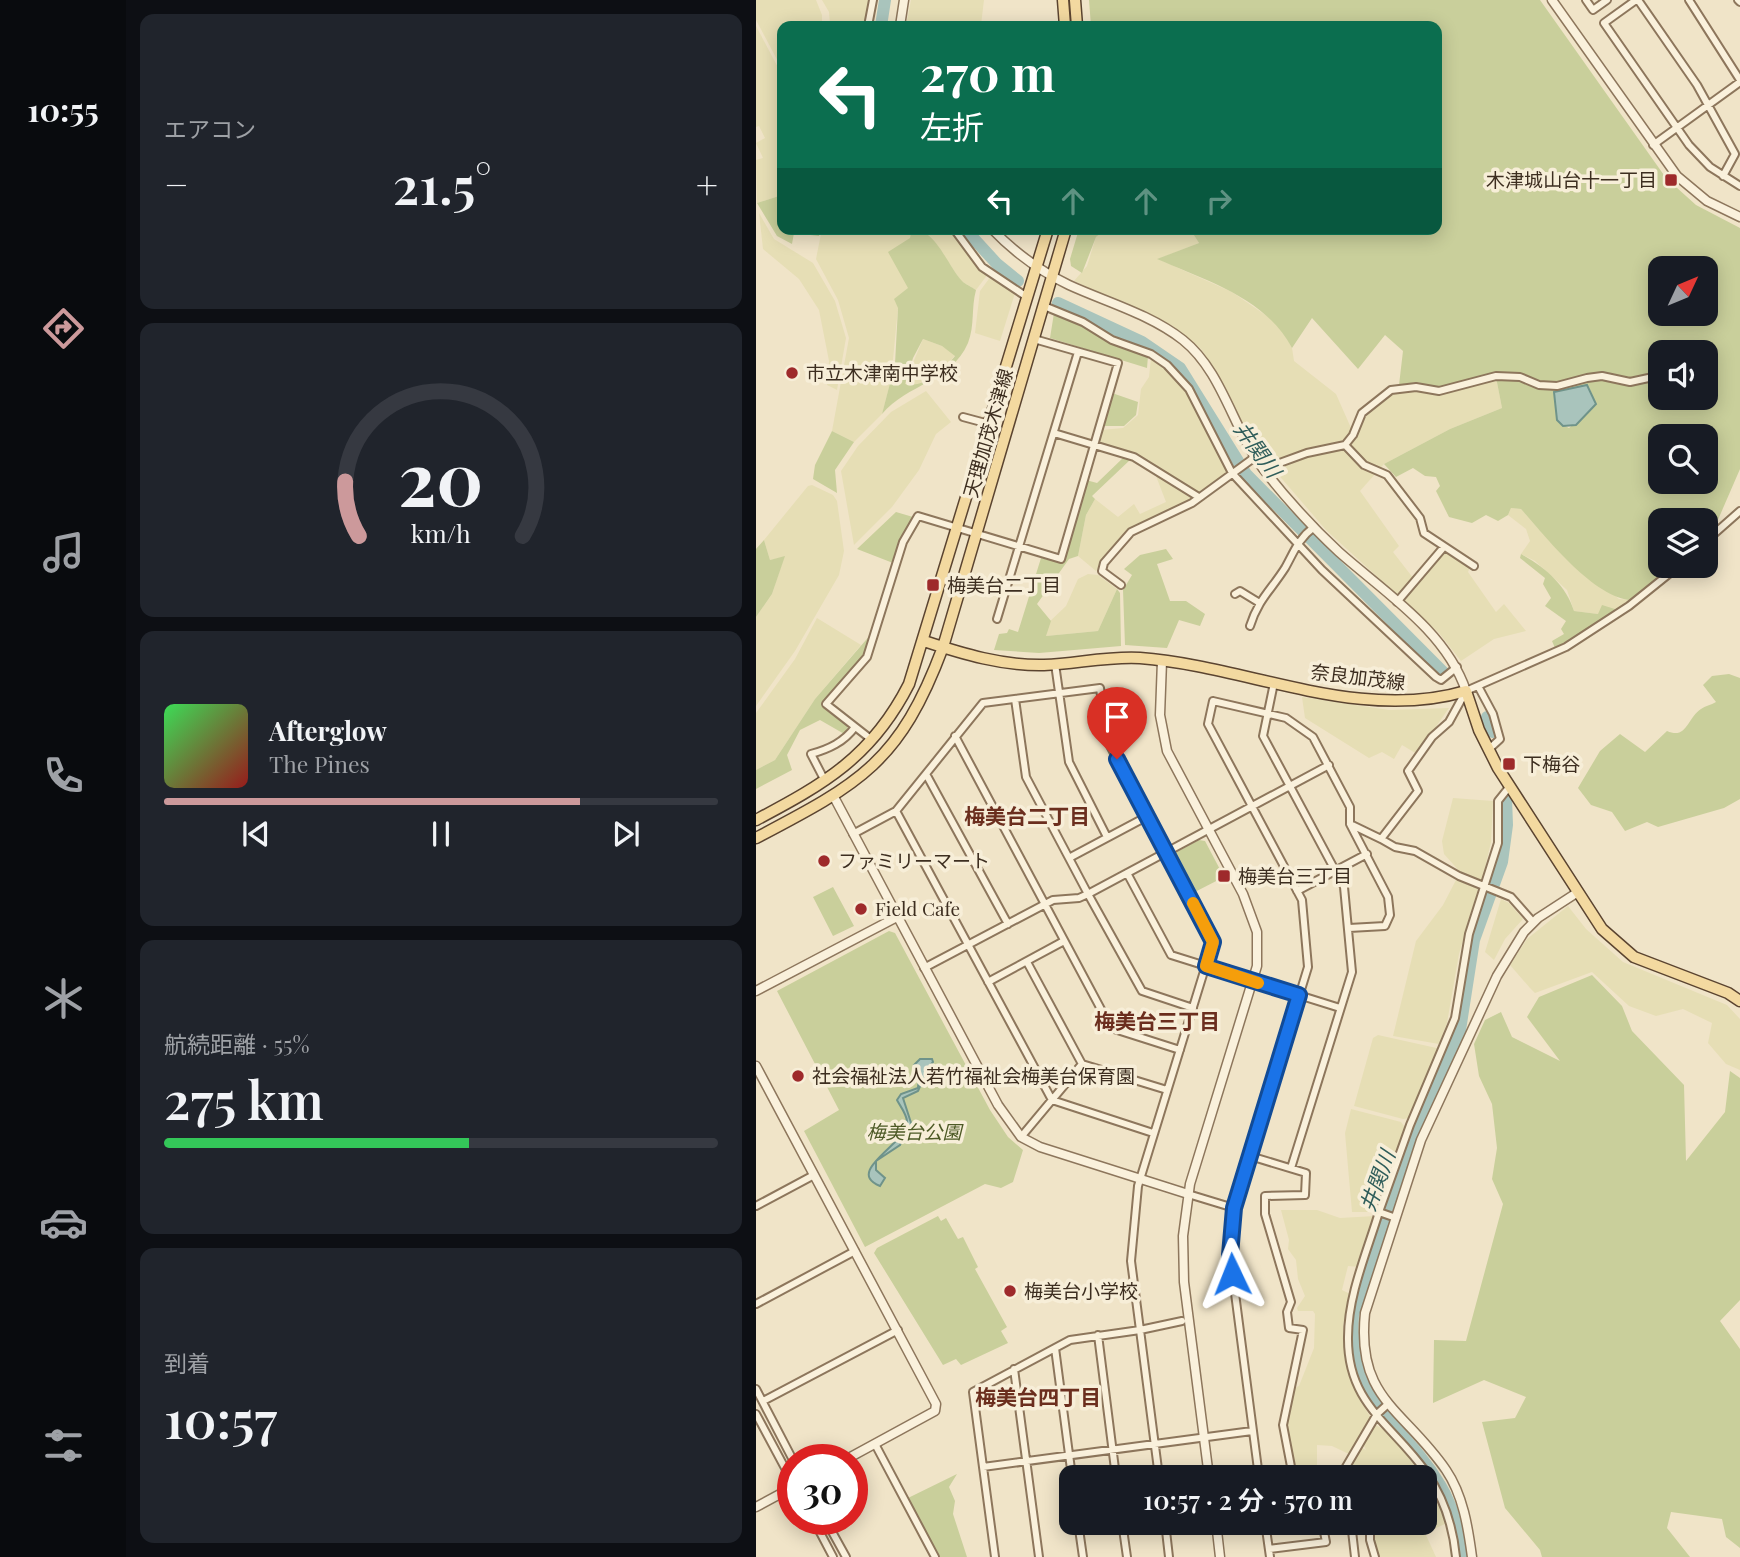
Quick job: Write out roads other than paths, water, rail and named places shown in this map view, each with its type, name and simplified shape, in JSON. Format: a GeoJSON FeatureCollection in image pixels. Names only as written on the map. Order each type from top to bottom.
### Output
{"type":"FeatureCollection","features":[{"type":"Feature","properties":{"kind":"main road"},"geometry":{"type":"LineString","coordinates":[[1063,0],[1065,21]]}},
{"type":"Feature","properties":{"kind":"main road"},"geometry":{"type":"LineString","coordinates":[[1075,0],[1077,21]]}},
{"type":"Feature","properties":{"kind":"main road","name":"天理加茂木津線"},"geometry":{"type":"LineString","coordinates":[[924,641],[1046,235]]}},
{"type":"Feature","properties":{"kind":"main road","name":"天理加茂木津線"},"geometry":{"type":"LineString","coordinates":[[943,647],[1064,235]]}},
{"type":"Feature","properties":{"kind":"main road"},"geometry":{"type":"LineString","coordinates":[[756,820],[826,782],[872,740],[903,697],[924,641]]}},
{"type":"Feature","properties":{"kind":"main road","name":"奈良加茂線"},"geometry":{"type":"LineString","coordinates":[[924,641],[1009,663],[1055,664],[1115,658],[1161,661],[1353,698],[1420,702],[1466,691]]}},
{"type":"Feature","properties":{"kind":"main road"},"geometry":{"type":"LineString","coordinates":[[756,838],[834,797],[873,766],[900,735],[923,696],[943,647]]}},
{"type":"Feature","properties":{"kind":"main road"},"geometry":{"type":"LineString","coordinates":[[1466,691],[1488,750],[1602,929],[1634,957],[1728,993],[1740,1001]]}},
{"type":"Feature","properties":{"kind":"street"},"geometry":{"type":"LineString","coordinates":[[870,21],[873,0]]}},
{"type":"Feature","properties":{"kind":"street"},"geometry":{"type":"LineString","coordinates":[[1552,0],[1653,145],[1692,189],[1740,217]]}},
{"type":"Feature","properties":{"kind":"street"},"geometry":{"type":"LineString","coordinates":[[1586,0],[1593,10],[1607,0]]}},
{"type":"Feature","properties":{"kind":"street"},"geometry":{"type":"LineString","coordinates":[[1723,176],[1735,154],[1709,105],[1637,0],[1604,23],[1699,157],[1723,176],[1740,186]]}},
{"type":"Feature","properties":{"kind":"street"},"geometry":{"type":"LineString","coordinates":[[1653,145],[1740,81],[1689,0]]}},
{"type":"Feature","properties":{"kind":"street"},"geometry":{"type":"LineString","coordinates":[[900,21],[901,1]]}},
{"type":"Feature","properties":{"kind":"street"},"geometry":{"type":"LineString","coordinates":[[958,235],[982,267],[1027,297]]}},
{"type":"Feature","properties":{"kind":"street"},"geometry":{"type":"LineString","coordinates":[[999,235],[1037,266],[1164,328],[1183,340],[1206,366],[1252,459],[1311,530],[1397,602],[1442,647],[1457,667],[1466,691]]}},
{"type":"Feature","properties":{"kind":"street"},"geometry":{"type":"LineString","coordinates":[[1044,306],[1083,322],[1112,340],[1151,354],[1167,365],[1189,389],[1232,473],[1296,544],[1436,677],[1441,680],[1457,667]]}},
{"type":"Feature","properties":{"kind":"street"},"geometry":{"type":"LineString","coordinates":[[872,740],[826,704],[867,657],[902,542],[918,516],[1062,559],[1118,363],[1034,338]]}},
{"type":"Feature","properties":{"kind":"street"},"geometry":{"type":"LineString","coordinates":[[997,619],[1079,352]]}},
{"type":"Feature","properties":{"kind":"street"},"geometry":{"type":"LineString","coordinates":[[1263,469],[1307,453],[1345,445],[1353,435],[1362,413],[1391,390],[1416,387],[1439,391],[1496,376],[1520,377],[1539,385],[1557,386],[1587,377],[1602,376],[1630,382],[1648,378]]}},
{"type":"Feature","properties":{"kind":"street"},"geometry":{"type":"LineString","coordinates":[[963,417],[989,424]]}},
{"type":"Feature","properties":{"kind":"street"},"geometry":{"type":"LineString","coordinates":[[1054,433],[1134,457],[1197,496]]}},
{"type":"Feature","properties":{"kind":"street"},"geometry":{"type":"LineString","coordinates":[[1345,445],[1364,465],[1387,475],[1420,518],[1424,533],[1474,566]]}},
{"type":"Feature","properties":{"kind":"street"},"geometry":{"type":"LineString","coordinates":[[1121,585],[1103,574],[1104,562],[1131,532],[1173,513],[1252,459]]}},
{"type":"Feature","properties":{"kind":"street"},"geometry":{"type":"LineString","coordinates":[[1718,530],[1740,511]]}},
{"type":"Feature","properties":{"kind":"street"},"geometry":{"type":"LineString","coordinates":[[1250,626],[1258,602],[1285,568],[1296,544],[1311,530]]}},
{"type":"Feature","properties":{"kind":"street"},"geometry":{"type":"LineString","coordinates":[[1397,602],[1443,548]]}},
{"type":"Feature","properties":{"kind":"street"},"geometry":{"type":"LineString","coordinates":[[1381,839],[1418,791],[1408,771],[1432,737],[1449,722],[1466,691],[1566,647],[1629,606],[1664,578]]}},
{"type":"Feature","properties":{"kind":"street"},"geometry":{"type":"LineString","coordinates":[[1235,594],[1240,591],[1247,593],[1258,602]]}},
{"type":"Feature","properties":{"kind":"street"},"geometry":{"type":"LineString","coordinates":[[1161,661],[1159,703],[1164,739],[1172,762],[1252,915],[1258,947],[1252,981],[1188,1194],[1183,1237],[1184,1282],[1207,1465]]}},
{"type":"Feature","properties":{"kind":"street"},"geometry":{"type":"LineString","coordinates":[[1055,664],[1069,762],[1107,836]]}},
{"type":"Feature","properties":{"kind":"street"},"geometry":{"type":"LineString","coordinates":[[1274,683],[1264,736],[1345,887],[1352,972],[1291,1168]]}},
{"type":"Feature","properties":{"kind":"street"},"geometry":{"type":"LineString","coordinates":[[1478,686],[1493,714],[1500,739],[1488,750]]}},
{"type":"Feature","properties":{"kind":"street"},"geometry":{"type":"LineString","coordinates":[[853,834],[896,811],[983,703],[1100,688],[1107,740],[1213,942],[1140,1179],[1132,1261],[1158,1465]]}},
{"type":"Feature","properties":{"kind":"street"},"geometry":{"type":"LineString","coordinates":[[1015,699],[1026,776],[1142,991],[1193,1008]]}},
{"type":"Feature","properties":{"kind":"street"},"geometry":{"type":"LineString","coordinates":[[1257,1465],[1230,1255],[1234,1208],[1308,967],[1302,900],[1208,724],[1213,701],[1286,718],[1313,737],[1350,807],[1350,824],[1388,897],[1389,921],[1385,926],[1349,928]]}},
{"type":"Feature","properties":{"kind":"street"},"geometry":{"type":"LineString","coordinates":[[826,782],[811,754],[827,749],[848,736],[855,727]]}},
{"type":"Feature","properties":{"kind":"street"},"geometry":{"type":"LineString","coordinates":[[955,736],[1111,1028],[1180,1050]]}},
{"type":"Feature","properties":{"kind":"street"},"geometry":{"type":"LineString","coordinates":[[924,968],[969,947],[1056,899],[1079,898],[1088,894],[1329,765]]}},
{"type":"Feature","properties":{"kind":"street"},"geometry":{"type":"LineString","coordinates":[[926,774],[1008,925]]}},
{"type":"Feature","properties":{"kind":"street"},"geometry":{"type":"LineString","coordinates":[[1456,1557],[1454,1535],[1436,1487],[1380,1411],[1368,1371],[1363,1331],[1386,1214],[1410,1125],[1455,1018],[1469,934],[1498,843],[1498,801],[1510,786]]}},
{"type":"Feature","properties":{"kind":"street"},"geometry":{"type":"LineString","coordinates":[[834,797],[998,1105],[1021,1137],[1040,1147],[1234,1208]]}},
{"type":"Feature","properties":{"kind":"street"},"geometry":{"type":"LineString","coordinates":[[896,811],[1052,1100],[1153,1133]]}},
{"type":"Feature","properties":{"kind":"street"},"geometry":{"type":"LineString","coordinates":[[1069,858],[1146,817]]}},
{"type":"Feature","properties":{"kind":"street"},"geometry":{"type":"LineString","coordinates":[[1350,824],[1395,847],[1415,851],[1511,897],[1533,922]]}},
{"type":"Feature","properties":{"kind":"street"},"geometry":{"type":"LineString","coordinates":[[1297,891],[1367,854]]}},
{"type":"Feature","properties":{"kind":"street"},"geometry":{"type":"LineString","coordinates":[[1127,873],[1171,955],[1340,1008]]}},
{"type":"Feature","properties":{"kind":"street"},"geometry":{"type":"LineString","coordinates":[[1472,1557],[1465,1514],[1450,1478],[1355,1384],[1348,1336],[1358,1283],[1386,1214],[1507,957],[1533,922],[1578,892]]}},
{"type":"Feature","properties":{"kind":"street"},"geometry":{"type":"LineString","coordinates":[[756,991],[897,917]]}},
{"type":"Feature","properties":{"kind":"street"},"geometry":{"type":"LineString","coordinates":[[988,982],[1064,941]]}},
{"type":"Feature","properties":{"kind":"street"},"geometry":{"type":"LineString","coordinates":[[1027,962],[1082,1064],[1167,1090]]}},
{"type":"Feature","properties":{"kind":"street"},"geometry":{"type":"LineString","coordinates":[[1021,1137],[1082,1064]]}},
{"type":"Feature","properties":{"kind":"street"},"geometry":{"type":"LineString","coordinates":[[756,1066],[936,1404],[935,1411],[868,1448]]}},
{"type":"Feature","properties":{"kind":"street"},"geometry":{"type":"LineString","coordinates":[[1250,1156],[1306,1173],[1305,1195],[1265,1196],[1265,1214],[1291,1302],[1286,1312],[1289,1328],[1303,1330],[1283,1426],[1291,1465]]}},
{"type":"Feature","properties":{"kind":"street"},"geometry":{"type":"LineString","coordinates":[[756,1206],[814,1175]]}},
{"type":"Feature","properties":{"kind":"street"},"geometry":{"type":"LineString","coordinates":[[756,1304],[855,1251]]}},
{"type":"Feature","properties":{"kind":"street"},"geometry":{"type":"LineString","coordinates":[[995,1557],[973,1392],[1070,1340],[1182,1321]]}},
{"type":"Feature","properties":{"kind":"street"},"geometry":{"type":"LineString","coordinates":[[763,1401],[898,1330]]}},
{"type":"Feature","properties":{"kind":"street"},"geometry":{"type":"LineString","coordinates":[[1098,1335],[1115,1465]]}},
{"type":"Feature","properties":{"kind":"street"},"geometry":{"type":"LineString","coordinates":[[1055,1348],[1071,1465]]}},
{"type":"Feature","properties":{"kind":"street"},"geometry":{"type":"LineString","coordinates":[[1014,1369],[1039,1557]]}},
{"type":"Feature","properties":{"kind":"street"},"geometry":{"type":"LineString","coordinates":[[756,1389],[785,1444]]}},
{"type":"Feature","properties":{"kind":"street"},"geometry":{"type":"LineString","coordinates":[[1347,1465],[1380,1411]]}},
{"type":"Feature","properties":{"kind":"street"},"geometry":{"type":"LineString","coordinates":[[756,1414],[777,1454]]}},
{"type":"Feature","properties":{"kind":"street"},"geometry":{"type":"LineString","coordinates":[[983,1467],[1252,1432]]}},
{"type":"Feature","properties":{"kind":"street"},"geometry":{"type":"LineString","coordinates":[[875,1444],[935,1557]]}},
{"type":"Feature","properties":{"kind":"street"},"geometry":{"type":"LineString","coordinates":[[756,1507],[777,1495]]}},
{"type":"Feature","properties":{"kind":"street"},"geometry":{"type":"LineString","coordinates":[[821,1535],[833,1557]]}},
{"type":"Feature","properties":{"kind":"street"},"geometry":{"type":"LineString","coordinates":[[834,1535],[846,1557]]}},
{"type":"Feature","properties":{"kind":"street"},"geometry":{"type":"LineString","coordinates":[[1079,1535],[1083,1557]]}},
{"type":"Feature","properties":{"kind":"street"},"geometry":{"type":"LineString","coordinates":[[1124,1535],[1127,1557]]}},
{"type":"Feature","properties":{"kind":"street"},"geometry":{"type":"LineString","coordinates":[[1166,1535],[1169,1557]]}},
{"type":"Feature","properties":{"kind":"street"},"geometry":{"type":"LineString","coordinates":[[1217,1535],[1220,1557]]}},
{"type":"Feature","properties":{"kind":"street"},"geometry":{"type":"LineString","coordinates":[[1267,1535],[1269,1553],[1326,1542],[1325,1535]]}},
{"type":"Feature","properties":{"kind":"street"},"geometry":{"type":"LineString","coordinates":[[1352,1535],[1355,1557]]}},
{"type":"Feature","properties":{"kind":"street"},"geometry":{"type":"LineString","coordinates":[[1370,1535],[1375,1557]]}},
{"type":"Feature","properties":{"kind":"water"},"geometry":{"type":"Polygon","coordinates":[[[1587,385],[1596,404],[1576,425],[1563,426],[1557,420],[1554,392],[1587,385]]]}},
{"type":"Feature","properties":{"kind":"water"},"geometry":{"type":"Polygon","coordinates":[[[920,1059],[932,1059],[933,1062],[926,1070],[930,1076],[922,1082],[918,1091],[903,1098],[913,1129],[905,1133],[900,1145],[876,1161],[905,1129],[907,1121],[897,1100],[901,1094],[918,1088],[919,1076],[914,1065],[920,1059]]]}},
{"type":"Feature","properties":{"kind":"water"},"geometry":{"type":"Polygon","coordinates":[[[876,1161],[876,1170],[885,1178],[880,1186],[871,1180],[869,1173],[876,1161]]]}},
{"type":"Feature","properties":{"kind":"waterway","name":"井関川"},"geometry":{"type":"LineString","coordinates":[[882,21],[885,0]]}},
{"type":"Feature","properties":{"kind":"waterway","name":"井関川"},"geometry":{"type":"LineString","coordinates":[[970,235],[997,264],[1018,281]]}},
{"type":"Feature","properties":{"kind":"waterway","name":"井関川"},"geometry":{"type":"LineString","coordinates":[[1058,303],[1142,342],[1180,368],[1246,474],[1443,672]]}},
{"type":"Feature","properties":{"kind":"waterway","name":"井関川"},"geometry":{"type":"LineString","coordinates":[[1487,717],[1493,732]]}},
{"type":"Feature","properties":{"kind":"waterway","name":"井関川"},"geometry":{"type":"LineString","coordinates":[[1462,1557],[1455,1520],[1440,1485],[1425,1462],[1367,1392],[1358,1371],[1353,1346],[1353,1315],[1398,1177],[1460,1030],[1474,940],[1502,862],[1507,825],[1506,798]]}},
{"type":"Feature","properties":{"kind":"place","name":"木津城山台十一丁目"},"geometry":{"type":"Point","coordinates":[1671,180]}},
{"type":"Feature","properties":{"kind":"place","name":"市立木津南中学校"},"geometry":{"type":"Point","coordinates":[792,373]}},
{"type":"Feature","properties":{"kind":"place","name":"梅美台二丁目"},"geometry":{"type":"Point","coordinates":[933,585]}},
{"type":"Feature","properties":{"kind":"place","name":"下梅谷"},"geometry":{"type":"Point","coordinates":[1509,764]}},
{"type":"Feature","properties":{"kind":"place","name":"ファミリーマート"},"geometry":{"type":"Point","coordinates":[824,861]}},
{"type":"Feature","properties":{"kind":"place","name":"梅美台三丁目"},"geometry":{"type":"Point","coordinates":[1224,876]}},
{"type":"Feature","properties":{"kind":"place","name":"Field Cafe"},"geometry":{"type":"Point","coordinates":[861,909]}},
{"type":"Feature","properties":{"kind":"place","name":"社会福祉法人若竹福祉会梅美台保育園"},"geometry":{"type":"Point","coordinates":[798,1076]}},
{"type":"Feature","properties":{"kind":"place","name":"梅美台小学校"},"geometry":{"type":"Point","coordinates":[1010,1291]}},
{"type":"Feature","properties":{"kind":"district","name":"梅美台二丁目"},"geometry":{"type":"Point","coordinates":[1027,817]}},
{"type":"Feature","properties":{"kind":"district","name":"梅美台三丁目"},"geometry":{"type":"Point","coordinates":[1157,1022]}},
{"type":"Feature","properties":{"kind":"district","name":"梅美台四丁目"},"geometry":{"type":"Point","coordinates":[1038,1398]}},
{"type":"Feature","properties":{"kind":"park label","name":"梅美台公園"},"geometry":{"type":"Point","coordinates":[914,1132]}}]}
